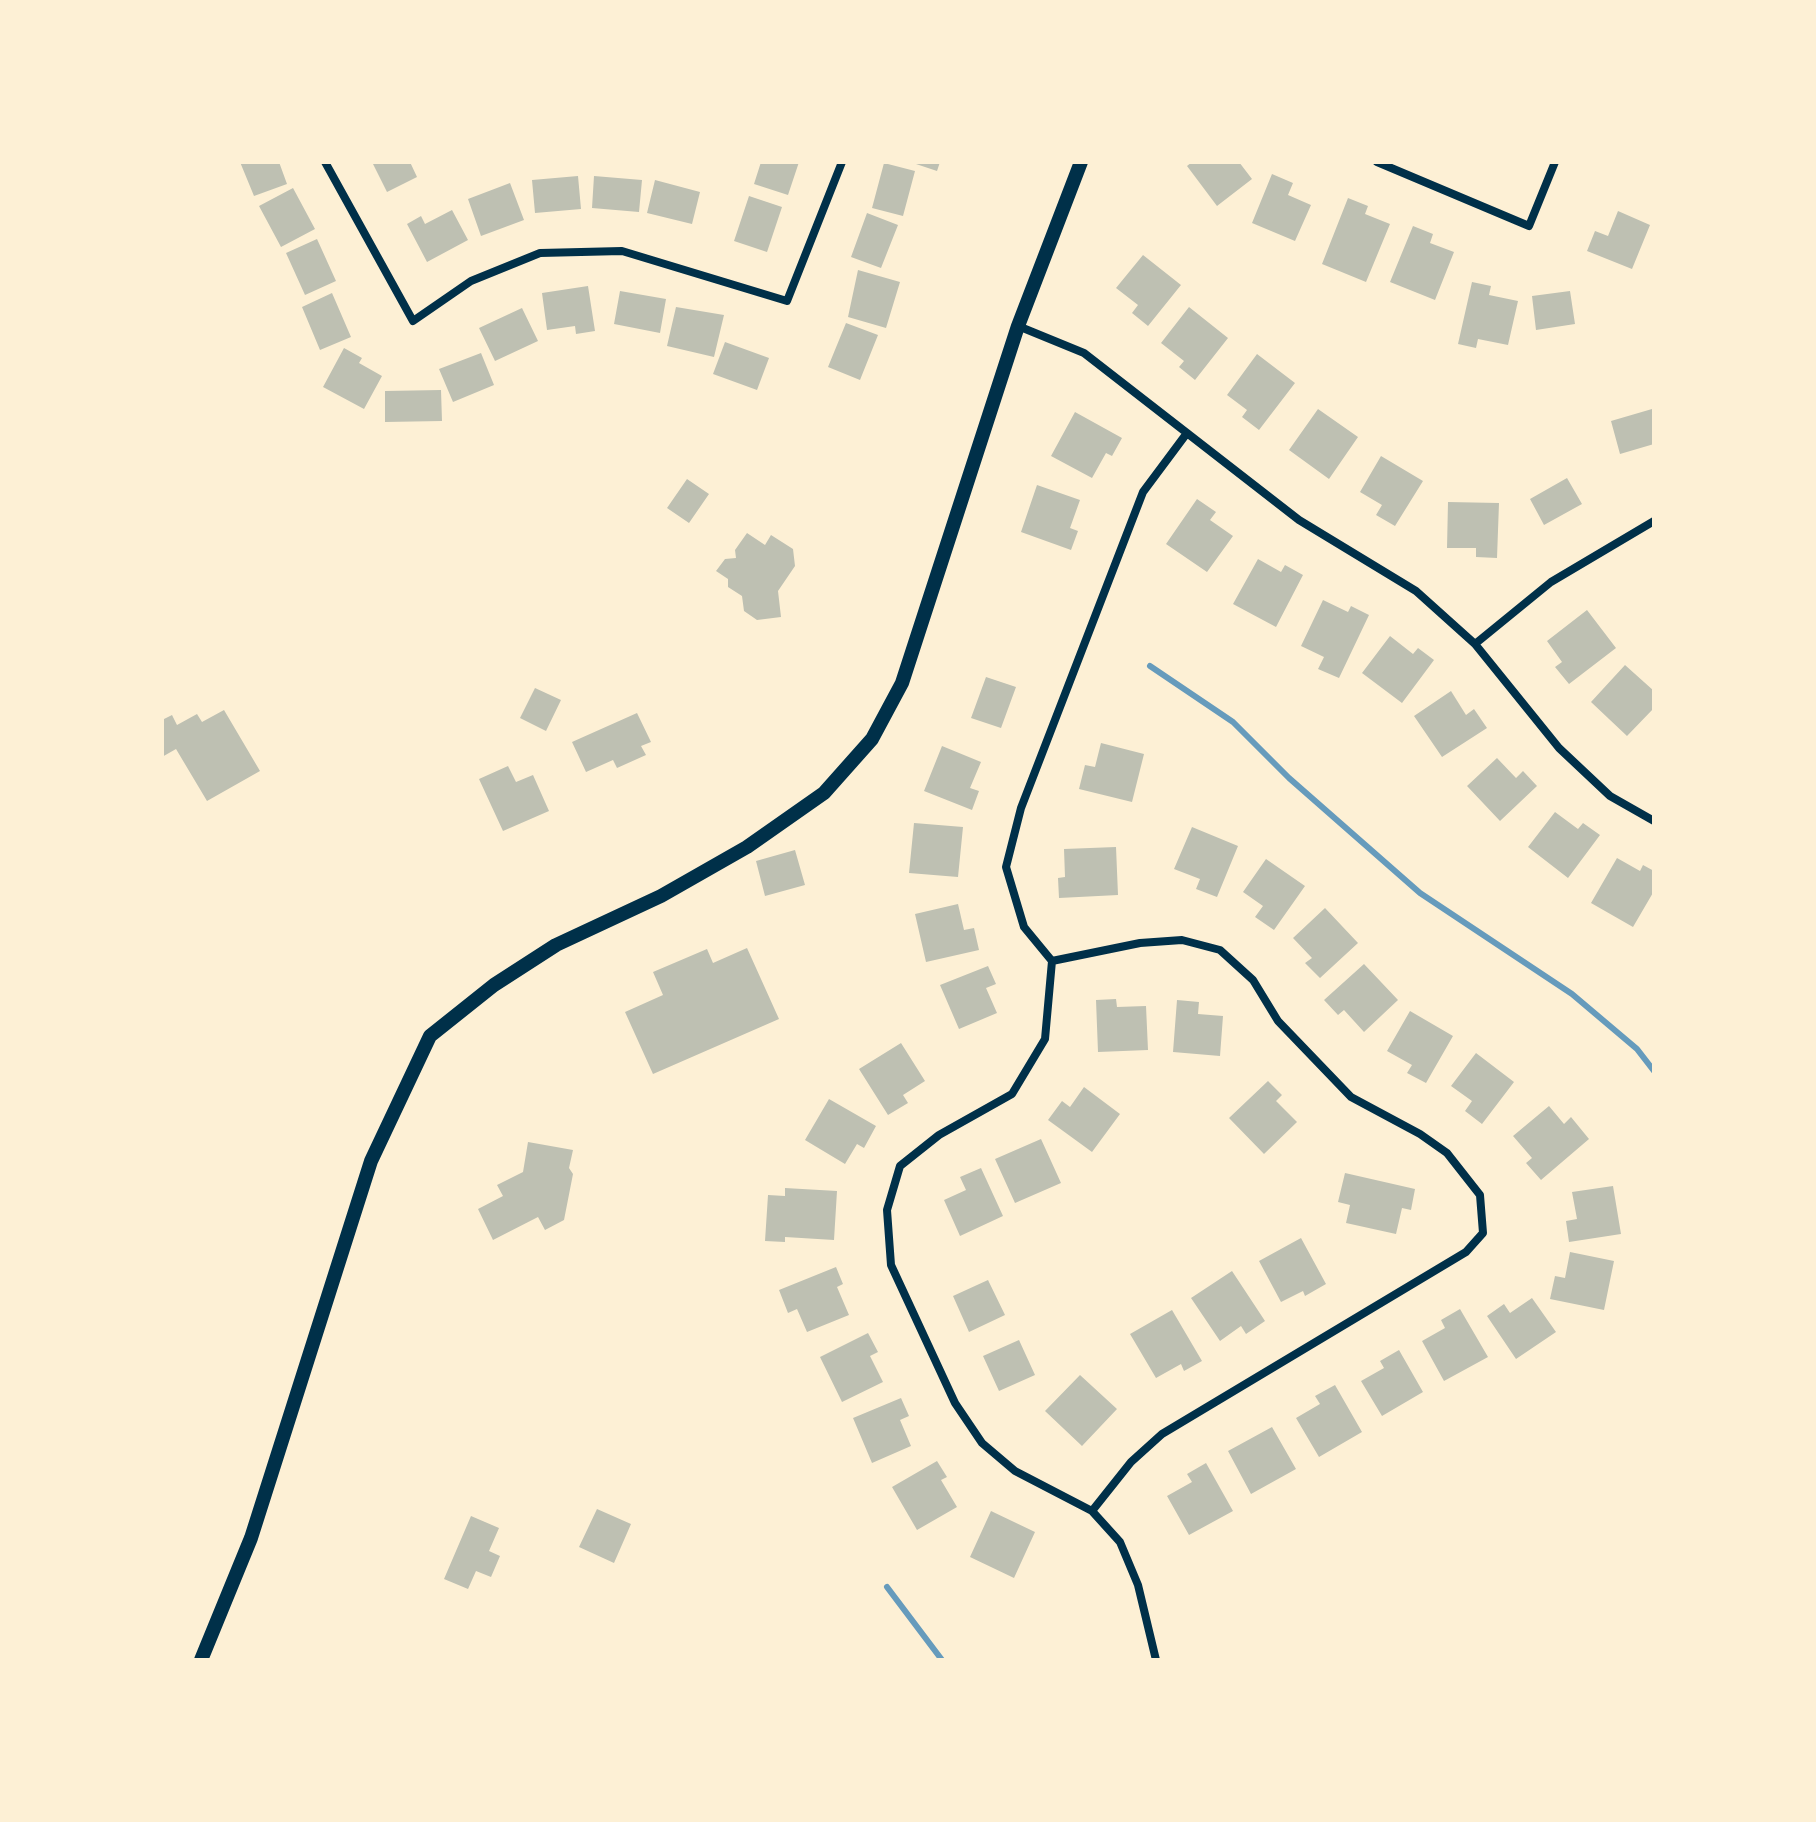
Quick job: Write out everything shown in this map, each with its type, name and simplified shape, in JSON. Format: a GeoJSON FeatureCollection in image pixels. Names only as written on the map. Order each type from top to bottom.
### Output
{"type":"FeatureCollection","features":[{"type":"Feature","properties":{"kind":"street"},"geometry":{"type":"LineString","coordinates":[[325,162],[413,321],[471,281],[540,253],[622,251],[787,301],[842,162]]}},
{"type":"Feature","properties":{"kind":"street"},"geometry":{"type":"LineString","coordinates":[[201,1660],[251,1538],[371,1161],[430,1036],[494,985],[556,945],[661,896],[747,847],[824,793],[872,739],[902,683],[1018,326],[1081,162]]}},
{"type":"Feature","properties":{"kind":"street"},"geometry":{"type":"LineString","coordinates":[[1377,162],[1529,226],[1555,162]]}},
{"type":"Feature","properties":{"kind":"street"},"geometry":{"type":"LineString","coordinates":[[1018,326],[1084,353],[1299,520],[1416,591],[1475,644],[1559,748],[1610,796],[1654,821]]}},
{"type":"Feature","properties":{"kind":"street"},"geometry":{"type":"LineString","coordinates":[[1156,1660],[1138,1585],[1120,1542],[1092,1511],[1015,1471],[982,1443],[955,1403],[891,1265],[887,1210],[900,1166],[939,1135],[1012,1094],[1045,1039],[1052,961],[1024,927],[1006,867],[1017,823],[1143,492],[1187,433]]}},
{"type":"Feature","properties":{"kind":"street"},"geometry":{"type":"LineString","coordinates":[[1475,644],[1551,582],[1654,521]]}},
{"type":"Feature","properties":{"kind":"street"},"geometry":{"type":"LineString","coordinates":[[1052,961],[1140,943],[1182,940],[1220,950],[1253,980],[1278,1021],[1351,1097],[1420,1134],[1447,1153],[1480,1195],[1483,1233],[1466,1252],[1162,1434],[1131,1462],[1092,1511]]}},
{"type":"Feature","properties":{"kind":"building"},"geometry":{"type":"Polygon","coordinates":[[[240,162],[279,162],[287,184],[254,196],[240,162]]]}},
{"type":"Feature","properties":{"kind":"building"},"geometry":{"type":"Polygon","coordinates":[[[372,162],[410,162],[417,177],[387,192],[372,162]]]}},
{"type":"Feature","properties":{"kind":"building"},"geometry":{"type":"Polygon","coordinates":[[[761,162],[799,162],[788,195],[754,184],[761,162]]]}},
{"type":"Feature","properties":{"kind":"building"},"geometry":{"type":"Polygon","coordinates":[[[910,162],[940,162],[937,171],[910,162]]]}},
{"type":"Feature","properties":{"kind":"building"},"geometry":{"type":"Polygon","coordinates":[[[1192,162],[1239,162],[1252,179],[1217,206],[1187,166],[1192,162]]]}},
{"type":"Feature","properties":{"kind":"building"},"geometry":{"type":"Polygon","coordinates":[[[884,163],[915,171],[903,216],[872,208],[884,163]]]}},
{"type":"Feature","properties":{"kind":"building"},"geometry":{"type":"Polygon","coordinates":[[[1272,174],[1293,183],[1288,195],[1311,205],[1295,241],[1252,223],[1272,174]]]}},
{"type":"Feature","properties":{"kind":"building"},"geometry":{"type":"Polygon","coordinates":[[[578,176],[581,209],[535,213],[532,180],[578,176]]]}},
{"type":"Feature","properties":{"kind":"building"},"geometry":{"type":"Polygon","coordinates":[[[594,176],[642,180],[639,212],[592,208],[594,176]]]}},
{"type":"Feature","properties":{"kind":"building"},"geometry":{"type":"Polygon","coordinates":[[[655,180],[700,192],[692,224],[647,213],[655,180]]]}},
{"type":"Feature","properties":{"kind":"building"},"geometry":{"type":"Polygon","coordinates":[[[510,183],[524,220],[481,236],[468,199],[510,183]]]}},
{"type":"Feature","properties":{"kind":"building"},"geometry":{"type":"Polygon","coordinates":[[[293,188],[315,229],[281,247],[259,206],[293,188]]]}},
{"type":"Feature","properties":{"kind":"building"},"geometry":{"type":"Polygon","coordinates":[[[749,196],[782,207],[767,252],[734,241],[749,196]]]}},
{"type":"Feature","properties":{"kind":"building"},"geometry":{"type":"Polygon","coordinates":[[[1348,198],[1368,206],[1365,214],[1390,224],[1366,282],[1322,264],[1348,198]]]}},
{"type":"Feature","properties":{"kind":"building"},"geometry":{"type":"Polygon","coordinates":[[[452,210],[468,240],[427,262],[407,224],[421,216],[425,224],[452,210]]]}},
{"type":"Feature","properties":{"kind":"building"},"geometry":{"type":"Polygon","coordinates":[[[1618,211],[1650,225],[1632,269],[1587,251],[1595,231],[1608,236],[1618,211]]]}},
{"type":"Feature","properties":{"kind":"building"},"geometry":{"type":"Polygon","coordinates":[[[867,213],[898,225],[881,268],[851,257],[867,213]]]}},
{"type":"Feature","properties":{"kind":"building"},"geometry":{"type":"Polygon","coordinates":[[[1413,226],[1433,234],[1430,243],[1454,252],[1435,300],[1390,282],[1413,226]]]}},
{"type":"Feature","properties":{"kind":"building"},"geometry":{"type":"Polygon","coordinates":[[[317,239],[336,281],[305,295],[286,253],[317,239]]]}},
{"type":"Feature","properties":{"kind":"building"},"geometry":{"type":"Polygon","coordinates":[[[1143,255],[1181,285],[1148,326],[1132,313],[1138,305],[1116,288],[1143,255]]]}},
{"type":"Feature","properties":{"kind":"building"},"geometry":{"type":"Polygon","coordinates":[[[858,270],[900,282],[886,328],[848,317],[858,270]]]}},
{"type":"Feature","properties":{"kind":"building"},"geometry":{"type":"Polygon","coordinates":[[[1472,282],[1491,286],[1489,295],[1518,301],[1508,345],[1478,339],[1476,348],[1458,344],[1472,282]]]}},
{"type":"Feature","properties":{"kind":"building"},"geometry":{"type":"Polygon","coordinates":[[[588,286],[595,331],[576,334],[575,326],[547,330],[542,293],[588,286]]]}},
{"type":"Feature","properties":{"kind":"building"},"geometry":{"type":"Polygon","coordinates":[[[620,291],[666,299],[660,333],[614,324],[620,291]]]}},
{"type":"Feature","properties":{"kind":"building"},"geometry":{"type":"Polygon","coordinates":[[[1570,291],[1575,324],[1536,330],[1532,296],[1570,291]]]}},
{"type":"Feature","properties":{"kind":"building"},"geometry":{"type":"Polygon","coordinates":[[[332,293],[351,337],[320,350],[302,307],[332,293]]]}},
{"type":"Feature","properties":{"kind":"building"},"geometry":{"type":"Polygon","coordinates":[[[676,307],[724,315],[714,357],[667,346],[676,307]]]}},
{"type":"Feature","properties":{"kind":"building"},"geometry":{"type":"Polygon","coordinates":[[[1189,307],[1228,338],[1195,380],[1179,367],[1184,361],[1161,343],[1189,307]]]}},
{"type":"Feature","properties":{"kind":"building"},"geometry":{"type":"Polygon","coordinates":[[[522,308],[538,341],[495,361],[479,328],[522,308]]]}},
{"type":"Feature","properties":{"kind":"building"},"geometry":{"type":"Polygon","coordinates":[[[846,323],[878,335],[860,380],[828,367],[846,323]]]}},
{"type":"Feature","properties":{"kind":"building"},"geometry":{"type":"Polygon","coordinates":[[[725,342],[769,358],[757,390],[713,374],[725,342]]]}},
{"type":"Feature","properties":{"kind":"building"},"geometry":{"type":"Polygon","coordinates":[[[344,348],[362,358],[359,363],[382,376],[364,409],[323,387],[344,348]]]}},
{"type":"Feature","properties":{"kind":"building"},"geometry":{"type":"Polygon","coordinates":[[[481,353],[494,385],[453,402],[439,369],[481,353]]]}},
{"type":"Feature","properties":{"kind":"building"},"geometry":{"type":"Polygon","coordinates":[[[1257,354],[1295,383],[1259,430],[1242,417],[1247,410],[1227,395],[1257,354]]]}},
{"type":"Feature","properties":{"kind":"building"},"geometry":{"type":"Polygon","coordinates":[[[441,390],[442,421],[385,422],[385,391],[441,390]]]}},
{"type":"Feature","properties":{"kind":"building"},"geometry":{"type":"Polygon","coordinates":[[[1318,409],[1358,437],[1329,479],[1289,450],[1318,409]]]}},
{"type":"Feature","properties":{"kind":"building"},"geometry":{"type":"Polygon","coordinates":[[[1652,409],[1654,444],[1620,454],[1611,421],[1652,409]]]}},
{"type":"Feature","properties":{"kind":"building"},"geometry":{"type":"Polygon","coordinates":[[[1075,412],[1122,438],[1112,456],[1106,453],[1092,478],[1051,456],[1075,412]]]}},
{"type":"Feature","properties":{"kind":"building"},"geometry":{"type":"Polygon","coordinates":[[[1381,456],[1423,481],[1395,526],[1376,515],[1382,505],[1360,492],[1381,456]]]}},
{"type":"Feature","properties":{"kind":"building"},"geometry":{"type":"Polygon","coordinates":[[[1567,478],[1582,504],[1544,525],[1530,499],[1567,478]]]}},
{"type":"Feature","properties":{"kind":"building"},"geometry":{"type":"Polygon","coordinates":[[[687,479],[709,494],[689,523],[667,508],[687,479]]]}},
{"type":"Feature","properties":{"kind":"building"},"geometry":{"type":"Polygon","coordinates":[[[1037,485],[1080,500],[1070,528],[1078,531],[1071,550],[1021,532],[1037,485]]]}},
{"type":"Feature","properties":{"kind":"building"},"geometry":{"type":"Polygon","coordinates":[[[1197,499],[1216,512],[1210,520],[1233,536],[1207,572],[1166,544],[1197,499]]]}},
{"type":"Feature","properties":{"kind":"building"},"geometry":{"type":"Polygon","coordinates":[[[1448,502],[1499,503],[1497,558],[1476,557],[1476,548],[1447,548],[1448,502]]]}},
{"type":"Feature","properties":{"kind":"building"},"geometry":{"type":"Polygon","coordinates":[[[747,533],[765,545],[771,535],[793,549],[795,566],[778,591],[781,617],[757,620],[744,611],[742,596],[728,587],[728,579],[716,571],[725,559],[736,558],[735,550],[747,533]]]}},
{"type":"Feature","properties":{"kind":"building"},"geometry":{"type":"Polygon","coordinates":[[[1258,559],[1281,572],[1285,565],[1303,575],[1276,627],[1233,604],[1258,559]]]}},
{"type":"Feature","properties":{"kind":"building"},"geometry":{"type":"Polygon","coordinates":[[[1323,600],[1348,612],[1351,606],[1369,615],[1339,678],[1318,669],[1324,657],[1301,646],[1323,600]]]}},
{"type":"Feature","properties":{"kind":"building"},"geometry":{"type":"Polygon","coordinates":[[[1587,610],[1616,648],[1569,684],[1555,667],[1562,662],[1547,641],[1587,610]]]}},
{"type":"Feature","properties":{"kind":"building"},"geometry":{"type":"Polygon","coordinates":[[[1390,636],[1413,654],[1418,648],[1434,660],[1402,703],[1362,673],[1390,636]]]}},
{"type":"Feature","properties":{"kind":"building"},"geometry":{"type":"Polygon","coordinates":[[[1625,665],[1654,691],[1654,708],[1627,736],[1591,702],[1625,665]]]}},
{"type":"Feature","properties":{"kind":"building"},"geometry":{"type":"Polygon","coordinates":[[[986,677],[1016,687],[1001,728],[971,718],[986,677]]]}},
{"type":"Feature","properties":{"kind":"building"},"geometry":{"type":"Polygon","coordinates":[[[535,688],[561,700],[546,731],[520,718],[535,688]]]}},
{"type":"Feature","properties":{"kind":"building"},"geometry":{"type":"Polygon","coordinates":[[[1451,691],[1466,715],[1474,709],[1487,728],[1442,757],[1414,716],[1451,691]]]}},
{"type":"Feature","properties":{"kind":"building"},"geometry":{"type":"Polygon","coordinates":[[[224,710],[260,771],[207,801],[176,749],[162,757],[162,720],[172,715],[177,725],[197,714],[202,722],[224,710]]]}},
{"type":"Feature","properties":{"kind":"building"},"geometry":{"type":"Polygon","coordinates":[[[637,713],[651,742],[641,746],[646,755],[617,768],[613,760],[586,772],[572,742],[637,713]]]}},
{"type":"Feature","properties":{"kind":"building"},"geometry":{"type":"Polygon","coordinates":[[[1101,743],[1144,754],[1132,802],[1079,789],[1085,765],[1095,767],[1101,743]]]}},
{"type":"Feature","properties":{"kind":"building"},"geometry":{"type":"Polygon","coordinates":[[[942,746],[981,762],[970,788],[979,791],[972,810],[924,791],[942,746]]]}},
{"type":"Feature","properties":{"kind":"building"},"geometry":{"type":"Polygon","coordinates":[[[1497,758],[1516,778],[1523,771],[1537,786],[1500,821],[1467,786],[1497,758]]]}},
{"type":"Feature","properties":{"kind":"building"},"geometry":{"type":"Polygon","coordinates":[[[508,766],[516,782],[533,775],[549,811],[503,831],[479,779],[508,766]]]}},
{"type":"Feature","properties":{"kind":"building"},"geometry":{"type":"Polygon","coordinates":[[[1555,812],[1578,829],[1583,823],[1600,835],[1568,878],[1528,847],[1555,812]]]}},
{"type":"Feature","properties":{"kind":"building"},"geometry":{"type":"Polygon","coordinates":[[[914,823],[963,827],[958,877],[909,873],[914,823]]]}},
{"type":"Feature","properties":{"kind":"building"},"geometry":{"type":"Polygon","coordinates":[[[1192,827],[1238,846],[1217,897],[1196,889],[1200,879],[1174,869],[1192,827]]]}},
{"type":"Feature","properties":{"kind":"building"},"geometry":{"type":"Polygon","coordinates":[[[1116,847],[1118,895],[1059,898],[1058,878],[1065,877],[1064,849],[1116,847]]]}},
{"type":"Feature","properties":{"kind":"building"},"geometry":{"type":"Polygon","coordinates":[[[795,850],[805,885],[765,896],[756,861],[795,850]]]}},
{"type":"Feature","properties":{"kind":"building"},"geometry":{"type":"Polygon","coordinates":[[[1617,858],[1640,871],[1643,865],[1654,871],[1654,891],[1633,927],[1591,903],[1617,858]]]}},
{"type":"Feature","properties":{"kind":"building"},"geometry":{"type":"Polygon","coordinates":[[[1266,859],[1305,886],[1274,930],[1255,917],[1263,906],[1243,892],[1266,859]]]}},
{"type":"Feature","properties":{"kind":"building"},"geometry":{"type":"Polygon","coordinates":[[[958,904],[964,930],[974,928],[979,950],[926,962],[915,914],[958,904]]]}},
{"type":"Feature","properties":{"kind":"building"},"geometry":{"type":"Polygon","coordinates":[[[1325,908],[1358,943],[1320,978],[1305,963],[1312,958],[1293,938],[1325,908]]]}},
{"type":"Feature","properties":{"kind":"building"},"geometry":{"type":"Polygon","coordinates":[[[747,948],[779,1019],[653,1074],[625,1012],[663,995],[653,972],[707,949],[713,963],[747,948]]]}},
{"type":"Feature","properties":{"kind":"building"},"geometry":{"type":"Polygon","coordinates":[[[1364,964],[1398,1000],[1364,1032],[1344,1010],[1338,1015],[1324,1000],[1364,964]]]}},
{"type":"Feature","properties":{"kind":"building"},"geometry":{"type":"Polygon","coordinates":[[[988,966],[996,984],[986,988],[997,1013],[959,1029],[940,985],[988,966]]]}},
{"type":"Feature","properties":{"kind":"building"},"geometry":{"type":"Polygon","coordinates":[[[1116,999],[1117,1007],[1146,1006],[1148,1050],[1098,1052],[1096,1000],[1116,999]]]}},
{"type":"Feature","properties":{"kind":"building"},"geometry":{"type":"Polygon","coordinates":[[[1177,1000],[1199,1002],[1198,1014],[1223,1016],[1220,1056],[1173,1052],[1177,1000]]]}},
{"type":"Feature","properties":{"kind":"building"},"geometry":{"type":"Polygon","coordinates":[[[1410,1011],[1453,1036],[1426,1083],[1407,1073],[1412,1065],[1387,1051],[1410,1011]]]}},
{"type":"Feature","properties":{"kind":"building"},"geometry":{"type":"Polygon","coordinates":[[[901,1043],[925,1081],[903,1095],[908,1103],[888,1115],[859,1069],[901,1043]]]}},
{"type":"Feature","properties":{"kind":"building"},"geometry":{"type":"Polygon","coordinates":[[[1476,1053],[1514,1082],[1482,1124],[1465,1111],[1472,1101],[1451,1086],[1476,1053]]]}},
{"type":"Feature","properties":{"kind":"building"},"geometry":{"type":"Polygon","coordinates":[[[1268,1081],[1282,1095],[1276,1101],[1297,1122],[1264,1154],[1229,1118],[1268,1081]]]}},
{"type":"Feature","properties":{"kind":"building"},"geometry":{"type":"Polygon","coordinates":[[[1084,1087],[1120,1114],[1092,1152],[1048,1120],[1062,1101],[1070,1107],[1084,1087]]]}},
{"type":"Feature","properties":{"kind":"building"},"geometry":{"type":"Polygon","coordinates":[[[829,1099],[876,1126],[864,1148],[857,1144],[845,1164],[805,1140],[829,1099]]]}},
{"type":"Feature","properties":{"kind":"building"},"geometry":{"type":"Polygon","coordinates":[[[1549,1106],[1564,1124],[1571,1117],[1589,1139],[1541,1180],[1526,1163],[1532,1158],[1513,1136],[1549,1106]]]}},
{"type":"Feature","properties":{"kind":"building"},"geometry":{"type":"Polygon","coordinates":[[[1041,1139],[1061,1183],[1015,1203],[995,1159],[1041,1139]]]}},
{"type":"Feature","properties":{"kind":"building"},"geometry":{"type":"Polygon","coordinates":[[[528,1142],[573,1150],[569,1168],[573,1174],[564,1220],[545,1230],[538,1217],[493,1240],[478,1209],[503,1196],[497,1185],[523,1172],[528,1142]]]}},
{"type":"Feature","properties":{"kind":"building"},"geometry":{"type":"Polygon","coordinates":[[[981,1168],[1003,1216],[960,1236],[944,1200],[966,1190],[960,1177],[981,1168]]]}},
{"type":"Feature","properties":{"kind":"building"},"geometry":{"type":"Polygon","coordinates":[[[1345,1173],[1415,1189],[1411,1210],[1402,1208],[1396,1234],[1346,1223],[1350,1205],[1338,1202],[1345,1173]]]}},
{"type":"Feature","properties":{"kind":"building"},"geometry":{"type":"Polygon","coordinates":[[[1613,1186],[1621,1234],[1569,1242],[1566,1221],[1577,1219],[1572,1192],[1613,1186]]]}},
{"type":"Feature","properties":{"kind":"building"},"geometry":{"type":"Polygon","coordinates":[[[785,1188],[837,1191],[834,1240],[785,1237],[785,1242],[765,1241],[768,1195],[785,1196],[785,1188]]]}},
{"type":"Feature","properties":{"kind":"building"},"geometry":{"type":"Polygon","coordinates":[[[1301,1238],[1326,1284],[1305,1296],[1303,1291],[1281,1302],[1259,1261],[1301,1238]]]}},
{"type":"Feature","properties":{"kind":"building"},"geometry":{"type":"Polygon","coordinates":[[[1570,1252],[1614,1261],[1604,1310],[1550,1299],[1555,1276],[1565,1278],[1570,1252]]]}},
{"type":"Feature","properties":{"kind":"building"},"geometry":{"type":"Polygon","coordinates":[[[836,1267],[843,1284],[837,1287],[849,1315],[807,1332],[797,1309],[788,1313],[779,1290],[836,1267]]]}},
{"type":"Feature","properties":{"kind":"building"},"geometry":{"type":"Polygon","coordinates":[[[1232,1271],[1265,1321],[1246,1334],[1241,1326],[1220,1341],[1191,1298],[1232,1271]]]}},
{"type":"Feature","properties":{"kind":"building"},"geometry":{"type":"Polygon","coordinates":[[[988,1280],[1005,1315],[969,1332],[953,1296],[988,1280]]]}},
{"type":"Feature","properties":{"kind":"building"},"geometry":{"type":"Polygon","coordinates":[[[1532,1298],[1556,1332],[1516,1359],[1487,1316],[1504,1304],[1510,1313],[1532,1298]]]}},
{"type":"Feature","properties":{"kind":"building"},"geometry":{"type":"Polygon","coordinates":[[[1460,1309],[1488,1357],[1444,1381],[1422,1341],[1445,1328],[1441,1320],[1460,1309]]]}},
{"type":"Feature","properties":{"kind":"building"},"geometry":{"type":"Polygon","coordinates":[[[1172,1310],[1202,1361],[1184,1371],[1181,1364],[1156,1378],[1130,1334],[1172,1310]]]}},
{"type":"Feature","properties":{"kind":"building"},"geometry":{"type":"Polygon","coordinates":[[[868,1333],[878,1352],[870,1356],[883,1382],[842,1402],[820,1357],[868,1333]]]}},
{"type":"Feature","properties":{"kind":"building"},"geometry":{"type":"Polygon","coordinates":[[[1019,1340],[1035,1375],[999,1391],[983,1356],[1019,1340]]]}},
{"type":"Feature","properties":{"kind":"building"},"geometry":{"type":"Polygon","coordinates":[[[1399,1350],[1423,1392],[1382,1416],[1361,1381],[1384,1368],[1380,1361],[1399,1350]]]}},
{"type":"Feature","properties":{"kind":"building"},"geometry":{"type":"Polygon","coordinates":[[[1080,1375],[1117,1409],[1082,1446],[1045,1411],[1080,1375]]]}},
{"type":"Feature","properties":{"kind":"building"},"geometry":{"type":"Polygon","coordinates":[[[1335,1385],[1362,1432],[1319,1457],[1296,1418],[1320,1404],[1315,1396],[1335,1385]]]}},
{"type":"Feature","properties":{"kind":"building"},"geometry":{"type":"Polygon","coordinates":[[[901,1398],[909,1416],[900,1420],[911,1446],[872,1463],[853,1418],[901,1398]]]}},
{"type":"Feature","properties":{"kind":"building"},"geometry":{"type":"Polygon","coordinates":[[[1272,1427],[1296,1469],[1251,1494],[1228,1451],[1272,1427]]]}},
{"type":"Feature","properties":{"kind":"building"},"geometry":{"type":"Polygon","coordinates":[[[937,1461],[947,1477],[941,1480],[957,1507],[917,1530],[892,1487],[937,1461]]]}},
{"type":"Feature","properties":{"kind":"building"},"geometry":{"type":"Polygon","coordinates":[[[1206,1463],[1233,1511],[1189,1535],[1167,1496],[1192,1482],[1187,1474],[1206,1463]]]}},
{"type":"Feature","properties":{"kind":"building"},"geometry":{"type":"Polygon","coordinates":[[[597,1509],[631,1524],[614,1563],[579,1547],[597,1509]]]}},
{"type":"Feature","properties":{"kind":"building"},"geometry":{"type":"Polygon","coordinates":[[[991,1511],[1035,1532],[1014,1578],[970,1557],[991,1511]]]}},
{"type":"Feature","properties":{"kind":"building"},"geometry":{"type":"Polygon","coordinates":[[[471,1516],[499,1528],[489,1551],[500,1556],[491,1577],[476,1571],[468,1589],[444,1579],[471,1516]]]}},
{"type":"Feature","properties":{"kind":"waterway"},"geometry":{"type":"LineString","coordinates":[[1150,666],[1233,722],[1289,778],[1420,893],[1572,994],[1637,1049],[1654,1071]]}},
{"type":"Feature","properties":{"kind":"waterway"},"geometry":{"type":"LineString","coordinates":[[887,1587],[942,1660]]}}]}
